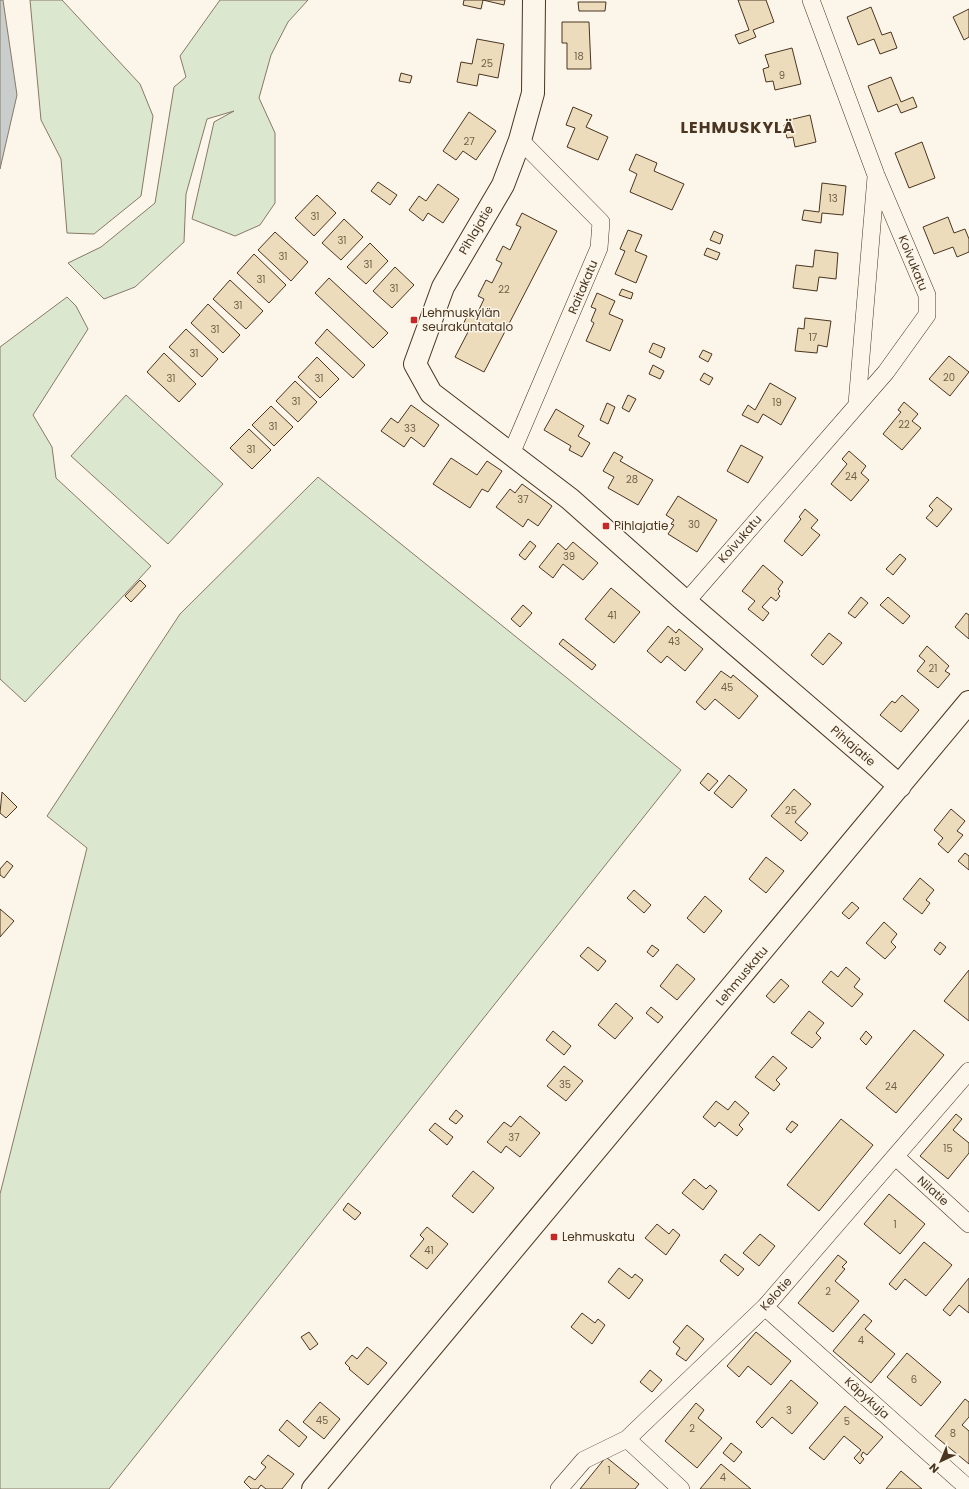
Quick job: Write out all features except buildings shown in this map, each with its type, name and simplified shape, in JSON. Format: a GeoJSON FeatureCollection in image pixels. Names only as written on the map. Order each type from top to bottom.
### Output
{"type":"FeatureCollection","features":[{"type":"Feature","properties":{"kind":"street","name":"Pihlajatie"},"geometry":{"type":"LineString","coordinates":[[534,0],[533,93],[520,140],[503,185],[442,287],[415,364],[430,393],[570,499],[686,602],[900,786]]}},
{"type":"Feature","properties":{"kind":"street","name":"Koivukatu"},"geometry":{"type":"LineString","coordinates":[[686,602],[886,372],[926,315],[927,295],[876,175],[811,0]]}},
{"type":"Feature","properties":{"kind":"street","name":"Raitakatu"},"geometry":{"type":"LineString","coordinates":[[510,454],[599,248],[600,222],[520,140]]}},
{"type":"Feature","properties":{"kind":"street","name":"Koivukatu"},"geometry":{"type":"LineString","coordinates":[[857,404],[876,175]]}},
{"type":"Feature","properties":{"kind":"street","name":"Lehmuskatu"},"geometry":{"type":"LineString","coordinates":[[313,1489],[969,702]]}},
{"type":"Feature","properties":{"kind":"street","name":"Kelotie"},"geometry":{"type":"LineString","coordinates":[[559,1489],[584,1460],[627,1439],[765,1307],[969,1072]]}},
{"type":"Feature","properties":{"kind":"street","name":"Nilatie"},"geometry":{"type":"LineString","coordinates":[[896,1157],[969,1224]]}},
{"type":"Feature","properties":{"kind":"street","name":"Käpykuja"},"geometry":{"type":"LineString","coordinates":[[765,1307],[969,1489]]}},
{"type":"Feature","properties":{"kind":"street"},"geometry":{"type":"LineString","coordinates":[[627,1439],[681,1489]]}},
{"type":"Feature","properties":{"kind":"green space"},"geometry":{"type":"Polygon","coordinates":[[[30,0],[62,0],[140,84],[153,116],[141,196],[94,234],[67,233],[61,159],[41,120],[30,0]]]}},
{"type":"Feature","properties":{"kind":"green space"},"geometry":{"type":"Polygon","coordinates":[[[220,0],[308,0],[288,22],[271,55],[259,98],[275,133],[275,203],[260,225],[235,236],[192,219],[214,122],[234,111],[207,119],[186,194],[184,242],[135,287],[104,299],[68,263],[101,247],[155,203],[174,87],[186,77],[180,56],[220,0]]]}},
{"type":"Feature","properties":{"kind":"green space"},"geometry":{"type":"Polygon","coordinates":[[[67,297],[76,306],[88,329],[33,415],[52,447],[56,478],[151,566],[25,702],[0,679],[0,347],[67,297]]]}},
{"type":"Feature","properties":{"kind":"green space"},"geometry":{"type":"Polygon","coordinates":[[[126,395],[223,484],[168,544],[71,456],[126,395]]]}},
{"type":"Feature","properties":{"kind":"green space"},"geometry":{"type":"Polygon","coordinates":[[[318,477],[681,770],[109,1489],[0,1489],[0,1194],[87,848],[47,816],[180,614],[318,477]]]}},
{"type":"Feature","properties":{"kind":"shaded area"},"geometry":{"type":"Polygon","coordinates":[[[0,0],[3,0],[17,95],[0,169],[0,0]]]}},
{"type":"Feature","properties":{"kind":"place","name":"Lehmuskylän seurakuntatalo"},"geometry":{"type":"Point","coordinates":[414,320]}},
{"type":"Feature","properties":{"kind":"place","name":"Pihlajatie"},"geometry":{"type":"Point","coordinates":[606,526]}},
{"type":"Feature","properties":{"kind":"place","name":"Lehmuskatu"},"geometry":{"type":"Point","coordinates":[554,1237]}},
{"type":"Feature","properties":{"kind":"district","name":"LEHMUSKYLÄ"},"geometry":{"type":"Point","coordinates":[738,127]}}]}
